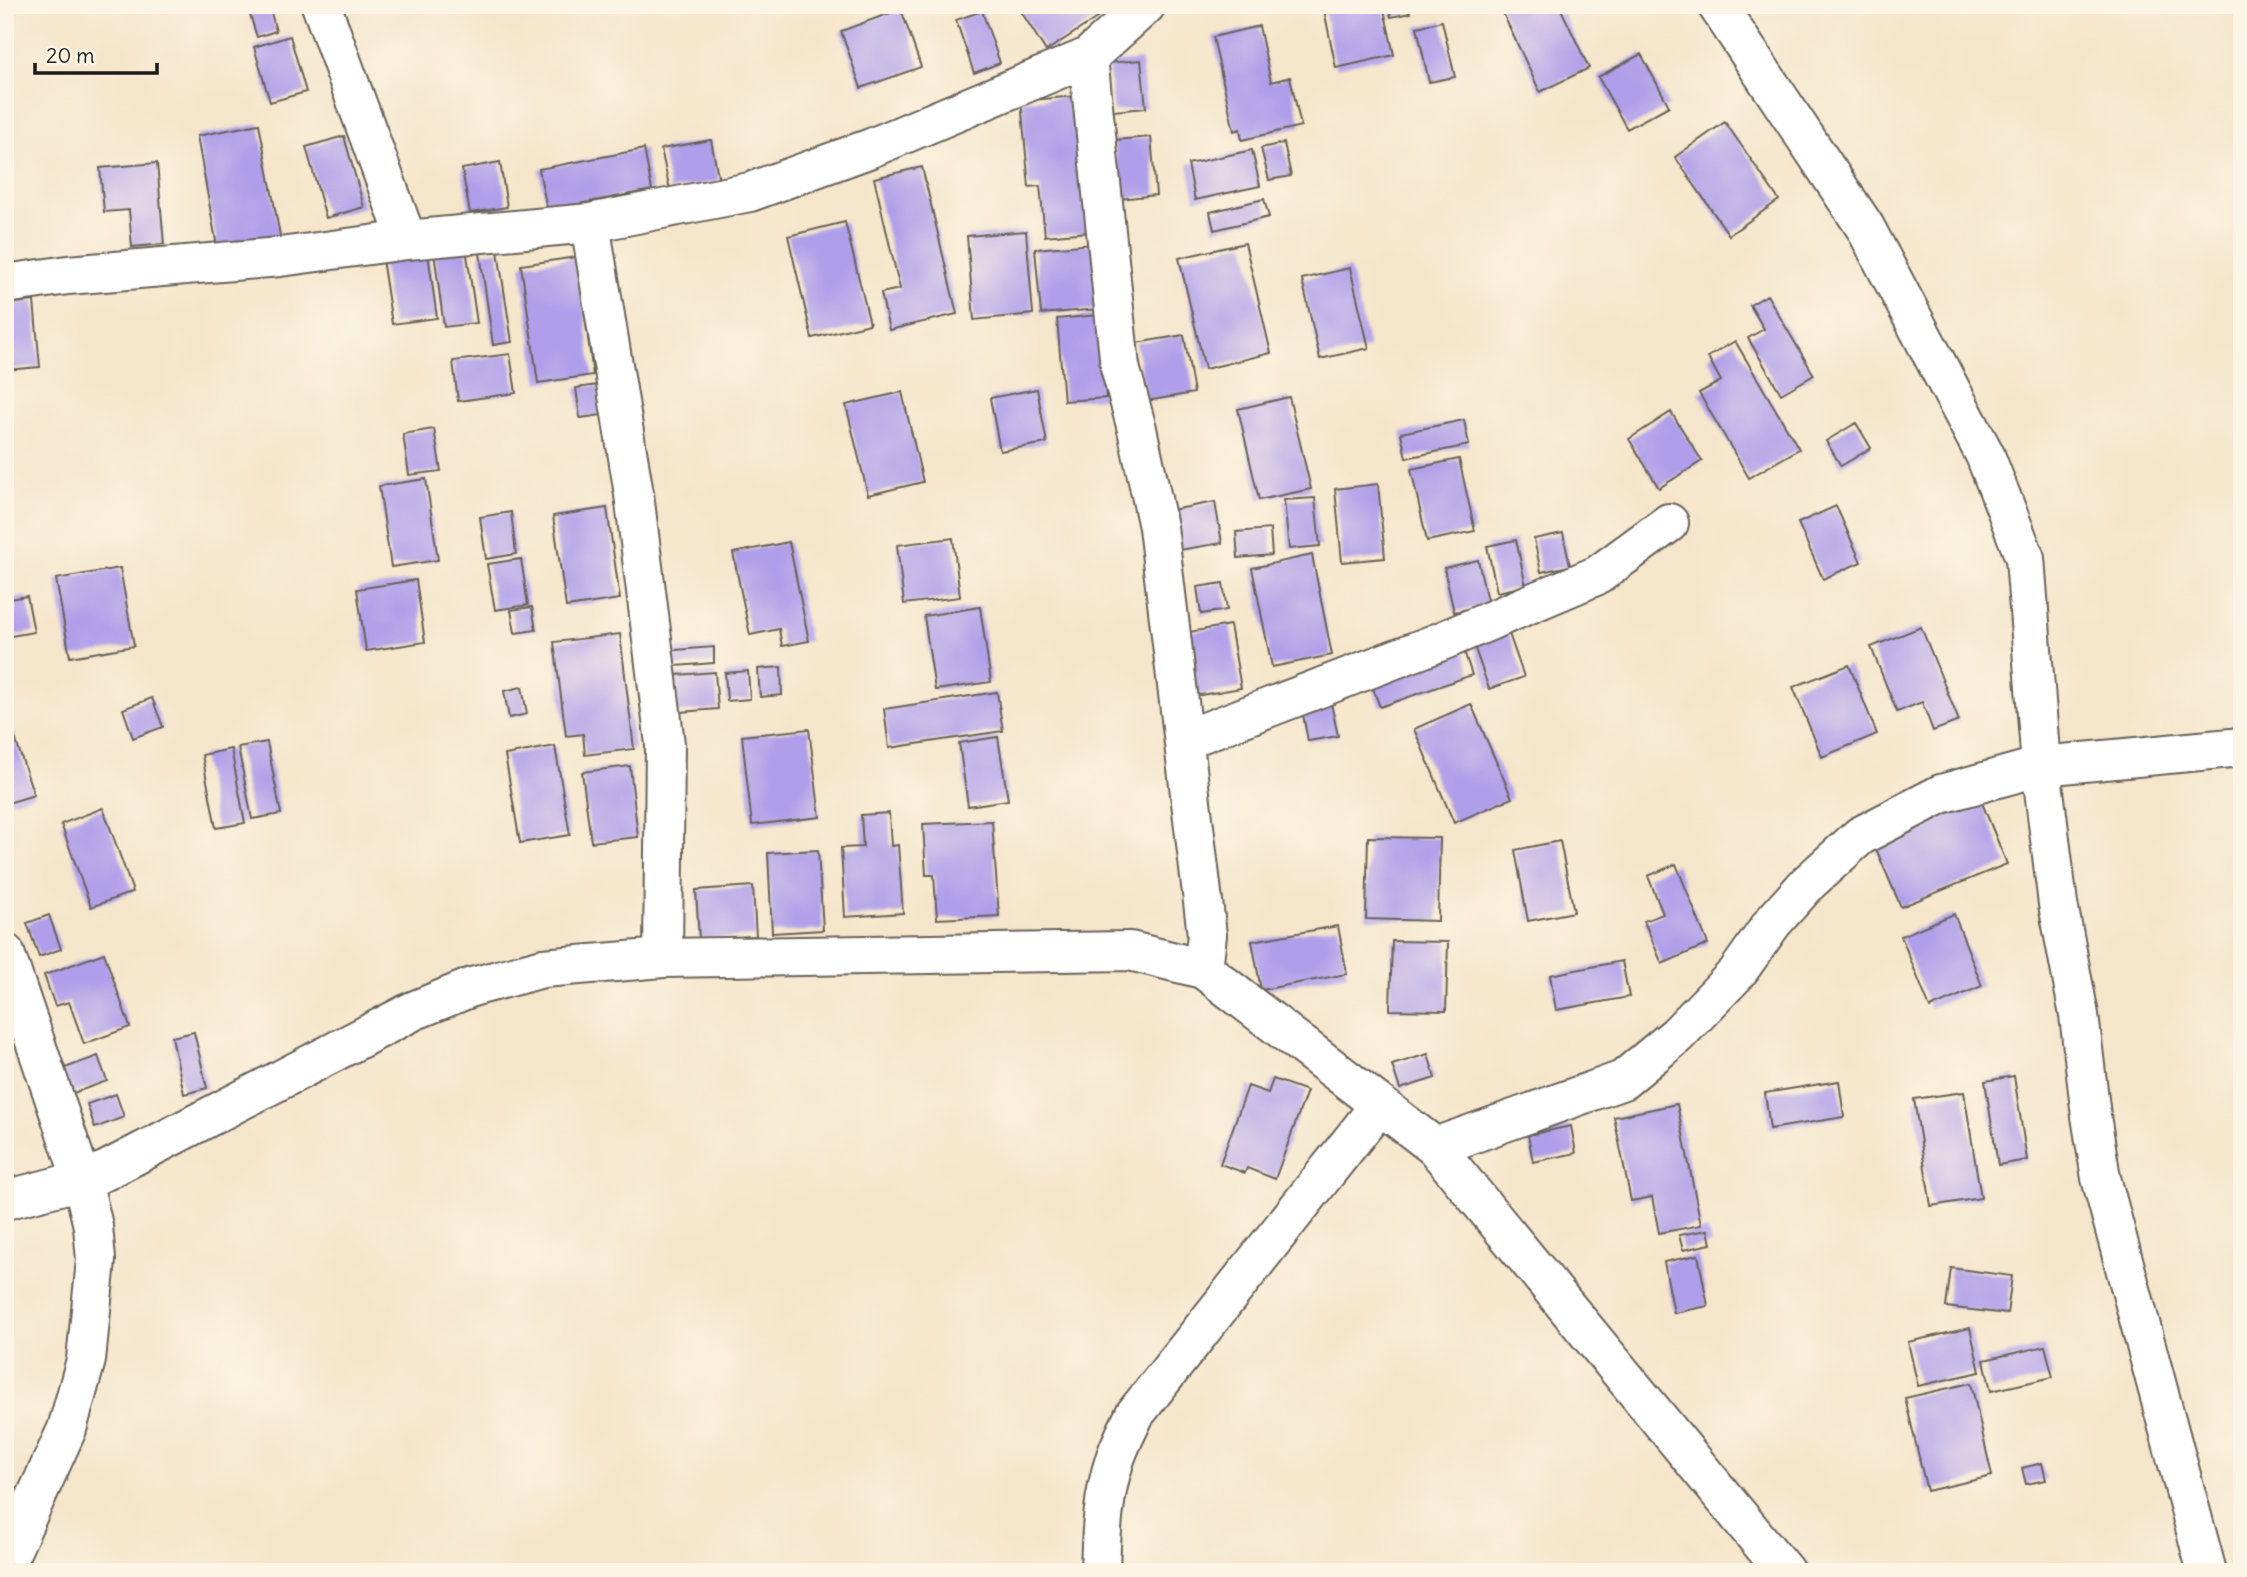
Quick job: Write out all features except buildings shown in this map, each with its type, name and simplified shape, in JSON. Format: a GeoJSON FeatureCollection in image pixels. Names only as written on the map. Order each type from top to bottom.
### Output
{"type":"FeatureCollection","features":[{"type":"Feature","properties":{"kind":"street"},"geometry":{"type":"LineString","coordinates":[[321,5],[407,240]]}},
{"type":"Feature","properties":{"kind":"street"},"geometry":{"type":"LineString","coordinates":[[5,284],[68,275],[280,257],[407,240],[590,223],[750,192],[871,148],[1087,57],[1146,5]]}},
{"type":"Feature","properties":{"kind":"street"},"geometry":{"type":"LineString","coordinates":[[1717,5],[1865,227],[1985,455],[2025,558],[2040,766],[2058,904],[2079,1015],[2101,1178],[2207,1572]]}},
{"type":"Feature","properties":{"kind":"street"},"geometry":{"type":"LineString","coordinates":[[1087,57],[1121,367],[1158,527],[1207,935],[1203,969]]}},
{"type":"Feature","properties":{"kind":"street"},"geometry":{"type":"LineString","coordinates":[[590,223],[634,494],[665,744],[663,958]]}},
{"type":"Feature","properties":{"kind":"street"},"geometry":{"type":"LineString","coordinates":[[1184,740],[1441,641],[1598,575],[1669,523]]}},
{"type":"Feature","properties":{"kind":"street"},"geometry":{"type":"LineString","coordinates":[[1435,1147],[1623,1080],[1677,1035],[1737,973],[1773,922],[1808,883],[1860,836],[1941,794],[2040,766],[2242,747]]}},
{"type":"Feature","properties":{"kind":"street"},"geometry":{"type":"LineString","coordinates":[[5,1200],[82,1180],[105,1171],[413,1011],[472,987],[543,968],[663,958],[1130,951],[1203,969],[1435,1147],[1785,1572]]}},
{"type":"Feature","properties":{"kind":"street"},"geometry":{"type":"LineString","coordinates":[[5,953],[82,1180],[93,1226],[96,1260],[86,1360],[67,1429],[5,1565]]}},
{"type":"Feature","properties":{"kind":"street"},"geometry":{"type":"LineString","coordinates":[[1100,1572],[1102,1521],[1107,1489],[1115,1459],[1135,1414],[1379,1105]]}}]}
